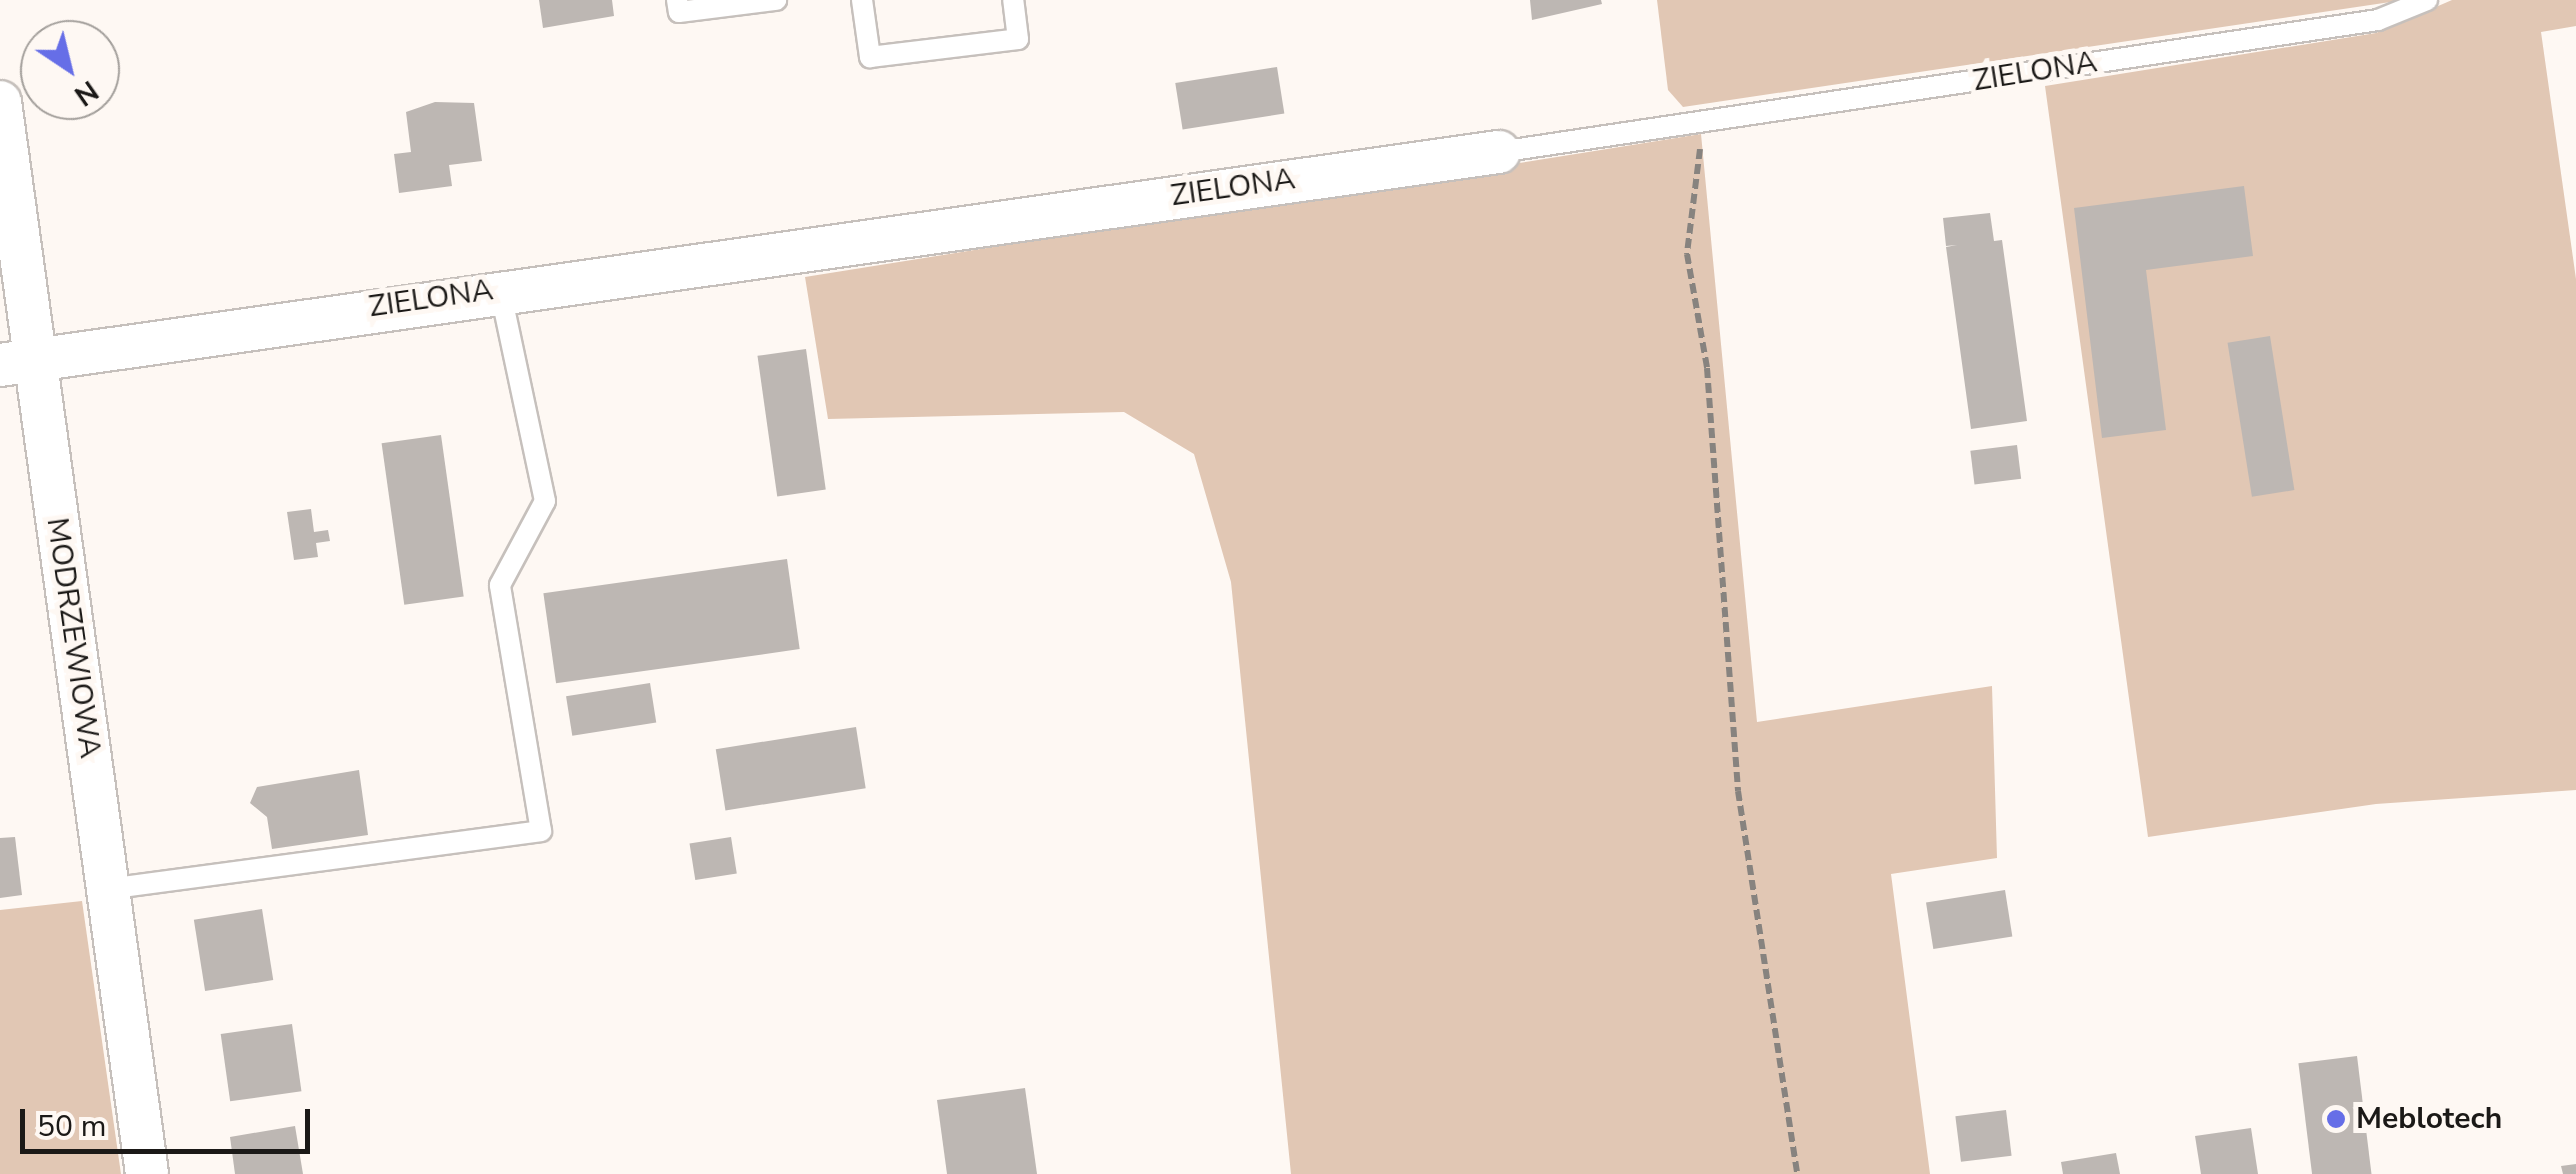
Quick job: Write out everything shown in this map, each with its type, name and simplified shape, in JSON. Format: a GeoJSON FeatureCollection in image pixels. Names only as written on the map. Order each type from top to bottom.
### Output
{"type":"FeatureCollection","features":[{"type":"Feature","properties":{"kind":"street","name":"MODRZEWIOWA"},"geometry":{"type":"LineString","coordinates":[[0,102],[17,360],[107,889],[146,1174]]}},
{"type":"Feature","properties":{"kind":"street","name":"ZIELONA"},"geometry":{"type":"LineString","coordinates":[[17,360],[1500,152]]}},
{"type":"Feature","properties":{"kind":"lane"},"geometry":{"type":"LineString","coordinates":[[677,0],[679,12],[776,0]]}},
{"type":"Feature","properties":{"kind":"lane"},"geometry":{"type":"LineString","coordinates":[[862,0],[870,57],[1018,40],[1013,0]]}},
{"type":"Feature","properties":{"kind":"lane","name":"ZIELONA"},"geometry":{"type":"LineString","coordinates":[[1500,152],[2378,20],[2428,0]]}},
{"type":"Feature","properties":{"kind":"lane"},"geometry":{"type":"LineString","coordinates":[[107,889],[541,830],[500,585],[544,501],[500,290]]}},
{"type":"Feature","properties":{"kind":"path"},"geometry":{"type":"LineString","coordinates":[[1703,121],[1687,254],[1707,368],[1738,791],[1797,1174]]}},
{"type":"Feature","properties":{"kind":"shaded area"},"geometry":{"type":"Polygon","coordinates":[[[1657,0],[2404,0],[1683,107],[1668,90],[1657,0]]]}},
{"type":"Feature","properties":{"kind":"shaded area"},"geometry":{"type":"Polygon","coordinates":[[[2452,0],[2576,0],[2576,26],[2541,32],[2576,279],[2576,790],[2376,804],[2148,837],[2045,86],[2376,33],[2452,0]]]}},
{"type":"Feature","properties":{"kind":"shaded area"},"geometry":{"type":"Polygon","coordinates":[[[1701,134],[1757,722],[1992,686],[1997,858],[1891,874],[1930,1174],[1291,1174],[1231,582],[1194,454],[1124,412],[828,419],[805,277],[1701,134]]]}},
{"type":"Feature","properties":{"kind":"shaded area"},"geometry":{"type":"Polygon","coordinates":[[[82,901],[121,1174],[0,1174],[0,910],[82,901]]]}},
{"type":"Feature","properties":{"kind":"building"},"geometry":{"type":"Polygon","coordinates":[[[539,0],[612,0],[614,16],[543,28],[539,0]]]}},
{"type":"Feature","properties":{"kind":"building"},"geometry":{"type":"Polygon","coordinates":[[[1530,0],[1601,0],[1602,4],[1532,20],[1530,0]]]}},
{"type":"Feature","properties":{"kind":"building"},"geometry":{"type":"Polygon","coordinates":[[[1277,67],[1284,113],[1183,130],[1175,83],[1277,67]]]}},
{"type":"Feature","properties":{"kind":"building"},"geometry":{"type":"Polygon","coordinates":[[[435,102],[474,103],[482,161],[449,165],[452,186],[399,193],[394,154],[411,152],[406,112],[435,102]]]}},
{"type":"Feature","properties":{"kind":"building"},"geometry":{"type":"Polygon","coordinates":[[[2244,186],[2253,256],[2146,270],[2166,430],[2102,438],[2074,208],[2244,186]]]}},
{"type":"Feature","properties":{"kind":"building"},"geometry":{"type":"Polygon","coordinates":[[[1990,213],[1994,241],[2002,240],[2027,421],[1971,429],[1946,247],[1957,245],[1946,246],[1943,218],[1990,213]]]}},
{"type":"Feature","properties":{"kind":"building"},"geometry":{"type":"Polygon","coordinates":[[[2270,336],[2294,490],[2252,497],[2228,343],[2270,336]]]}},
{"type":"Feature","properties":{"kind":"building"},"geometry":{"type":"Polygon","coordinates":[[[806,349],[826,490],[777,496],[757,356],[806,349]]]}},
{"type":"Feature","properties":{"kind":"building"},"geometry":{"type":"Polygon","coordinates":[[[441,435],[464,596],[404,605],[382,443],[441,435]]]}},
{"type":"Feature","properties":{"kind":"building"},"geometry":{"type":"Polygon","coordinates":[[[2017,445],[2021,479],[1974,484],[1970,451],[2017,445]]]}},
{"type":"Feature","properties":{"kind":"building"},"geometry":{"type":"Polygon","coordinates":[[[311,509],[314,532],[328,530],[330,541],[316,543],[318,557],[294,560],[287,512],[311,509]]]}},
{"type":"Feature","properties":{"kind":"building"},"geometry":{"type":"Polygon","coordinates":[[[787,559],[800,649],[556,683],[543,593],[787,559]]]}},
{"type":"Feature","properties":{"kind":"building"},"geometry":{"type":"Polygon","coordinates":[[[650,683],[656,723],[572,736],[566,696],[650,683]]]}},
{"type":"Feature","properties":{"kind":"building"},"geometry":{"type":"Polygon","coordinates":[[[856,727],[866,788],[725,810],[716,749],[856,727]]]}},
{"type":"Feature","properties":{"kind":"building"},"geometry":{"type":"Polygon","coordinates":[[[359,770],[368,835],[272,849],[267,817],[250,803],[257,787],[359,770]]]}},
{"type":"Feature","properties":{"kind":"building"},"geometry":{"type":"Polygon","coordinates":[[[15,837],[22,895],[0,898],[0,838],[15,837]]]}},
{"type":"Feature","properties":{"kind":"building"},"geometry":{"type":"Polygon","coordinates":[[[731,837],[737,874],[695,880],[690,844],[731,837]]]}},
{"type":"Feature","properties":{"kind":"building"},"geometry":{"type":"Polygon","coordinates":[[[2005,890],[2012,936],[1933,949],[1926,903],[2005,890]]]}},
{"type":"Feature","properties":{"kind":"building"},"geometry":{"type":"Polygon","coordinates":[[[262,909],[273,980],[205,991],[194,920],[262,909]]]}},
{"type":"Feature","properties":{"kind":"building"},"geometry":{"type":"Polygon","coordinates":[[[292,1024],[301,1091],[230,1101],[221,1034],[292,1024]]]}},
{"type":"Feature","properties":{"kind":"building","name":"Meblotech"},"geometry":{"type":"Polygon","coordinates":[[[2357,1056],[2371,1174],[2312,1174],[2298,1063],[2357,1056]]]}},
{"type":"Feature","properties":{"kind":"building"},"geometry":{"type":"Polygon","coordinates":[[[1025,1088],[1037,1174],[947,1174],[937,1100],[1025,1088]]]}},
{"type":"Feature","properties":{"kind":"building"},"geometry":{"type":"Polygon","coordinates":[[[2006,1110],[2012,1156],[1961,1162],[1955,1116],[2006,1110]]]}},
{"type":"Feature","properties":{"kind":"building"},"geometry":{"type":"Polygon","coordinates":[[[295,1126],[303,1174],[235,1174],[230,1137],[295,1126]]]}},
{"type":"Feature","properties":{"kind":"building"},"geometry":{"type":"Polygon","coordinates":[[[2251,1128],[2258,1174],[2201,1174],[2195,1136],[2251,1128]]]}},
{"type":"Feature","properties":{"kind":"building"},"geometry":{"type":"Polygon","coordinates":[[[2116,1153],[2120,1174],[2063,1174],[2061,1162],[2116,1153]]]}},
{"type":"Feature","properties":{"kind":"building"},"geometry":{"type":"Polygon","coordinates":[[[2576,1164],[2576,1174],[2563,1174],[2561,1166],[2576,1164]]]}},
{"type":"Feature","properties":{"kind":"place","name":"Meblotech"},"geometry":{"type":"Point","coordinates":[2336,1119]}}]}
